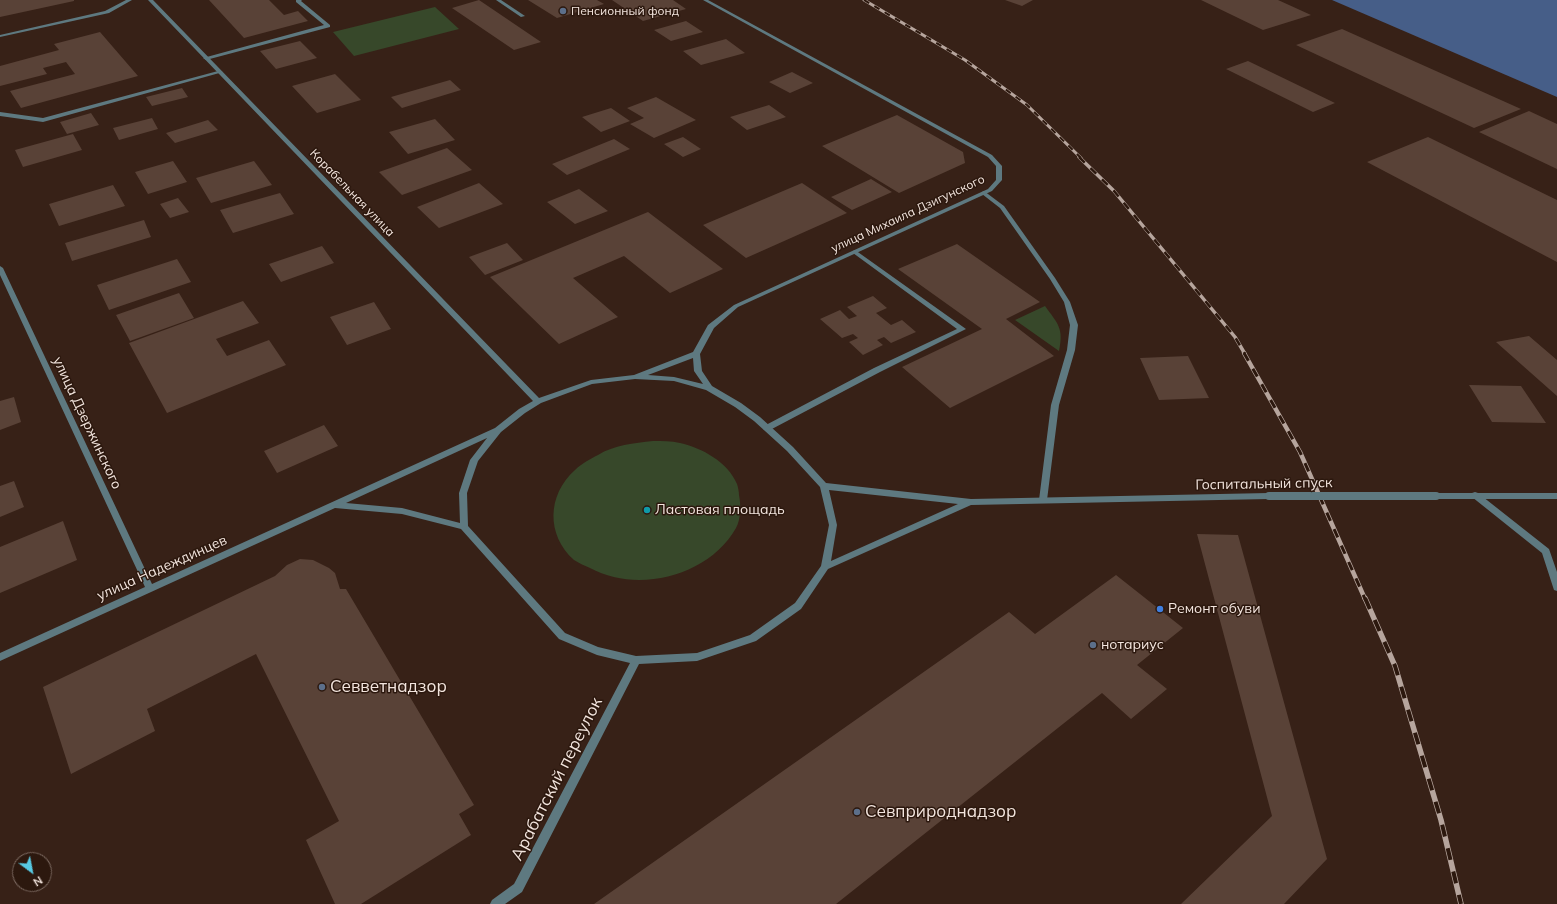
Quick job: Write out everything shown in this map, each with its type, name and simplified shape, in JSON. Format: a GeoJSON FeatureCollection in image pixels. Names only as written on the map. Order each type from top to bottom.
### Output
{"type":"FeatureCollection","features":[{"type":"Feature","properties":{"kind":"street"},"geometry":{"type":"LineString","coordinates":[[0,36],[107,12],[130,0]]}},
{"type":"Feature","properties":{"kind":"street","name":"Корабельная улица"},"geometry":{"type":"LineString","coordinates":[[150,0],[538,401]]}},
{"type":"Feature","properties":{"kind":"street"},"geometry":{"type":"LineString","coordinates":[[206,58],[328,26],[298,1],[300,0]]}},
{"type":"Feature","properties":{"kind":"street"},"geometry":{"type":"LineString","coordinates":[[498,0],[523,16]]}},
{"type":"Feature","properties":{"kind":"street","name":"улица Михаила Дзигунского"},"geometry":{"type":"LineString","coordinates":[[696,354],[711,327],[736,306],[984,193],[990,190],[999,180],[999,166],[990,156],[704,0]]}},
{"type":"Feature","properties":{"kind":"street"},"geometry":{"type":"LineString","coordinates":[[0,114],[43,120],[220,72]]}},
{"type":"Feature","properties":{"kind":"street"},"geometry":{"type":"LineString","coordinates":[[984,193],[1002,207],[1053,279],[1067,302],[1074,325],[1071,350],[1056,405],[1043,500]]}},
{"type":"Feature","properties":{"kind":"street"},"geometry":{"type":"LineString","coordinates":[[767,428],[877,370],[962,329],[855,252]]}},
{"type":"Feature","properties":{"kind":"street","name":"улица Дзержинского"},"geometry":{"type":"LineString","coordinates":[[0,268],[150,588]]}},
{"type":"Feature","properties":{"kind":"street"},"geometry":{"type":"LineString","coordinates":[[696,354],[698,371],[709,388]]}},
{"type":"Feature","properties":{"kind":"street","name":"улица Надеждинцев"},"geometry":{"type":"LineString","coordinates":[[336,505],[402,511],[464,526],[463,493],[474,460],[498,430],[522,411],[538,401],[591,382],[635,377],[696,354]]}},
{"type":"Feature","properties":{"kind":"street"},"geometry":{"type":"LineString","coordinates":[[464,526],[487,554],[562,636],[597,651],[636,660],[697,657],[753,638],[798,606],[825,567],[833,525],[824,486],[790,449],[767,428],[738,405],[709,388],[674,379],[635,377]]}},
{"type":"Feature","properties":{"kind":"street","name":"улица Надеждинцев"},"geometry":{"type":"LineString","coordinates":[[0,657],[498,430]]}},
{"type":"Feature","properties":{"kind":"street"},"geometry":{"type":"LineString","coordinates":[[824,486],[971,502]]}},
{"type":"Feature","properties":{"kind":"street"},"geometry":{"type":"LineString","coordinates":[[1475,495],[1546,551],[1557,587]]}},
{"type":"Feature","properties":{"kind":"street","name":"Госпитальный спуск"},"geometry":{"type":"LineString","coordinates":[[971,502],[1269,496],[1557,496]]}},
{"type":"Feature","properties":{"kind":"street"},"geometry":{"type":"LineString","coordinates":[[825,567],[971,502]]}},
{"type":"Feature","properties":{"kind":"street","name":"Арабатский переулок"},"geometry":{"type":"LineString","coordinates":[[496,904],[518,888],[636,660]]}},
{"type":"Feature","properties":{"kind":"green space"},"geometry":{"type":"Polygon","coordinates":[[[435,7],[459,29],[354,56],[333,32],[435,7]]]}},
{"type":"Feature","properties":{"kind":"green space"},"geometry":{"type":"Polygon","coordinates":[[[1045,306],[1059,327],[1061,337],[1059,351],[1015,320],[1045,306]]]}},
{"type":"Feature","properties":{"kind":"green space","name":"Ластовая площадь"},"geometry":{"type":"Polygon","coordinates":[[[653,441],[677,442],[697,448],[713,457],[727,469],[733,476],[739,491],[740,512],[736,528],[724,545],[709,558],[691,569],[671,576],[650,579],[629,579],[609,576],[574,560],[558,539],[555,527],[555,503],[559,491],[566,480],[580,466],[604,452],[624,445],[653,441]]]}},
{"type":"Feature","properties":{"kind":"water"},"geometry":{"type":"Polygon","coordinates":[[[1332,0],[1557,0],[1557,97],[1332,0]]]}},
{"type":"Feature","properties":{"kind":"building"},"geometry":{"type":"Polygon","coordinates":[[[0,0],[74,0],[74,1],[0,17],[0,0]]]}},
{"type":"Feature","properties":{"kind":"building"},"geometry":{"type":"Polygon","coordinates":[[[209,0],[269,0],[284,15],[298,11],[308,21],[244,38],[209,0]]]}},
{"type":"Feature","properties":{"kind":"building"},"geometry":{"type":"Polygon","coordinates":[[[479,0],[541,42],[514,50],[452,8],[479,0]]]}},
{"type":"Feature","properties":{"kind":"building","name":"Пенсионный фонд"},"geometry":{"type":"Polygon","coordinates":[[[528,0],[597,0],[604,4],[557,18],[528,0]]]}},
{"type":"Feature","properties":{"kind":"building"},"geometry":{"type":"Polygon","coordinates":[[[612,0],[673,0],[686,9],[643,21],[612,0]]]}},
{"type":"Feature","properties":{"kind":"building"},"geometry":{"type":"Polygon","coordinates":[[[1005,0],[1033,0],[1022,6],[1005,0]]]}},
{"type":"Feature","properties":{"kind":"building"},"geometry":{"type":"Polygon","coordinates":[[[1201,0],[1278,0],[1311,15],[1263,30],[1201,0]]]}},
{"type":"Feature","properties":{"kind":"building"},"geometry":{"type":"Polygon","coordinates":[[[686,21],[703,32],[671,41],[654,30],[686,21]]]}},
{"type":"Feature","properties":{"kind":"building"},"geometry":{"type":"Polygon","coordinates":[[[1342,29],[1521,109],[1474,128],[1296,45],[1342,29]]]}},
{"type":"Feature","properties":{"kind":"building"},"geometry":{"type":"Polygon","coordinates":[[[100,32],[138,76],[21,108],[10,91],[75,74],[66,62],[43,68],[47,74],[0,86],[0,66],[59,50],[54,44],[100,32]]]}},
{"type":"Feature","properties":{"kind":"building"},"geometry":{"type":"Polygon","coordinates":[[[726,39],[745,53],[701,65],[683,51],[726,39]]]}},
{"type":"Feature","properties":{"kind":"building"},"geometry":{"type":"Polygon","coordinates":[[[300,41],[317,58],[276,69],[260,51],[300,41]]]}},
{"type":"Feature","properties":{"kind":"building"},"geometry":{"type":"Polygon","coordinates":[[[1248,61],[1335,103],[1313,112],[1226,69],[1248,61]]]}},
{"type":"Feature","properties":{"kind":"building"},"geometry":{"type":"Polygon","coordinates":[[[792,72],[813,83],[790,93],[769,82],[792,72]]]}},
{"type":"Feature","properties":{"kind":"building"},"geometry":{"type":"Polygon","coordinates":[[[335,74],[361,100],[317,113],[292,86],[335,74]]]}},
{"type":"Feature","properties":{"kind":"building"},"geometry":{"type":"Polygon","coordinates":[[[450,80],[461,90],[402,108],[391,97],[450,80]]]}},
{"type":"Feature","properties":{"kind":"building"},"geometry":{"type":"Polygon","coordinates":[[[182,88],[188,97],[152,106],[146,97],[182,88]]]}},
{"type":"Feature","properties":{"kind":"building"},"geometry":{"type":"Polygon","coordinates":[[[656,97],[696,120],[654,138],[630,124],[644,118],[627,108],[656,97]]]}},
{"type":"Feature","properties":{"kind":"building"},"geometry":{"type":"Polygon","coordinates":[[[769,105],[786,117],[747,130],[730,117],[769,105]]]}},
{"type":"Feature","properties":{"kind":"building"},"geometry":{"type":"Polygon","coordinates":[[[611,108],[630,121],[601,132],[582,117],[611,108]]]}},
{"type":"Feature","properties":{"kind":"building"},"geometry":{"type":"Polygon","coordinates":[[[1529,111],[1557,124],[1557,169],[1479,132],[1529,111]]]}},
{"type":"Feature","properties":{"kind":"building"},"geometry":{"type":"Polygon","coordinates":[[[91,113],[99,125],[67,134],[60,122],[91,113]]]}},
{"type":"Feature","properties":{"kind":"building"},"geometry":{"type":"Polygon","coordinates":[[[897,115],[963,152],[965,163],[899,193],[822,146],[897,115]]]}},
{"type":"Feature","properties":{"kind":"building"},"geometry":{"type":"Polygon","coordinates":[[[152,118],[158,129],[119,140],[113,128],[152,118]]]}},
{"type":"Feature","properties":{"kind":"building"},"geometry":{"type":"Polygon","coordinates":[[[435,119],[455,140],[408,154],[389,132],[435,119]]]}},
{"type":"Feature","properties":{"kind":"building"},"geometry":{"type":"Polygon","coordinates":[[[208,120],[218,130],[175,143],[166,133],[208,120]]]}},
{"type":"Feature","properties":{"kind":"building"},"geometry":{"type":"Polygon","coordinates":[[[73,134],[82,150],[23,167],[15,150],[73,134]]]}},
{"type":"Feature","properties":{"kind":"building"},"geometry":{"type":"Polygon","coordinates":[[[683,137],[701,149],[683,157],[664,144],[683,137]]]}},
{"type":"Feature","properties":{"kind":"building"},"geometry":{"type":"Polygon","coordinates":[[[1428,137],[1557,200],[1557,262],[1367,162],[1428,137]]]}},
{"type":"Feature","properties":{"kind":"building"},"geometry":{"type":"Polygon","coordinates":[[[614,139],[630,149],[567,175],[552,164],[614,139]]]}},
{"type":"Feature","properties":{"kind":"building"},"geometry":{"type":"Polygon","coordinates":[[[447,148],[472,170],[402,195],[379,172],[447,148]]]}},
{"type":"Feature","properties":{"kind":"building"},"geometry":{"type":"Polygon","coordinates":[[[173,161],[187,182],[148,194],[135,172],[173,161]]]}},
{"type":"Feature","properties":{"kind":"building"},"geometry":{"type":"Polygon","coordinates":[[[254,161],[272,185],[211,203],[196,178],[254,161]]]}},
{"type":"Feature","properties":{"kind":"building"},"geometry":{"type":"Polygon","coordinates":[[[871,179],[892,192],[852,210],[831,197],[871,179]]]}},
{"type":"Feature","properties":{"kind":"building"},"geometry":{"type":"Polygon","coordinates":[[[479,183],[503,204],[439,228],[417,207],[479,183]]]}},
{"type":"Feature","properties":{"kind":"building"},"geometry":{"type":"Polygon","coordinates":[[[802,183],[847,213],[746,258],[703,225],[802,183]]]}},
{"type":"Feature","properties":{"kind":"building"},"geometry":{"type":"Polygon","coordinates":[[[113,185],[125,206],[59,226],[49,204],[113,185]]]}},
{"type":"Feature","properties":{"kind":"building"},"geometry":{"type":"Polygon","coordinates":[[[579,189],[608,211],[575,224],[547,202],[579,189]]]}},
{"type":"Feature","properties":{"kind":"building"},"geometry":{"type":"Polygon","coordinates":[[[280,193],[294,214],[233,233],[220,210],[280,193]]]}},
{"type":"Feature","properties":{"kind":"building"},"geometry":{"type":"Polygon","coordinates":[[[178,198],[189,212],[170,218],[160,204],[178,198]]]}},
{"type":"Feature","properties":{"kind":"building"},"geometry":{"type":"Polygon","coordinates":[[[648,212],[723,269],[670,293],[624,256],[573,278],[618,317],[559,344],[490,277],[648,212]]]}},
{"type":"Feature","properties":{"kind":"building"},"geometry":{"type":"Polygon","coordinates":[[[144,220],[151,237],[72,261],[65,243],[144,220]]]}},
{"type":"Feature","properties":{"kind":"building"},"geometry":{"type":"Polygon","coordinates":[[[507,243],[523,260],[485,275],[469,257],[507,243]]]}},
{"type":"Feature","properties":{"kind":"building"},"geometry":{"type":"Polygon","coordinates":[[[957,244],[1040,302],[1006,319],[1054,356],[950,408],[902,367],[982,329],[898,269],[957,244]]]}},
{"type":"Feature","properties":{"kind":"building"},"geometry":{"type":"Polygon","coordinates":[[[322,246],[334,263],[281,282],[269,264],[322,246]]]}},
{"type":"Feature","properties":{"kind":"building"},"geometry":{"type":"Polygon","coordinates":[[[177,259],[191,282],[109,310],[97,285],[177,259]]]}},
{"type":"Feature","properties":{"kind":"building"},"geometry":{"type":"Polygon","coordinates":[[[179,293],[194,318],[130,341],[116,315],[179,293]]]}},
{"type":"Feature","properties":{"kind":"building"},"geometry":{"type":"Polygon","coordinates":[[[873,296],[887,308],[876,313],[891,325],[902,320],[916,332],[891,343],[884,337],[877,340],[883,345],[863,355],[849,342],[858,338],[853,334],[842,338],[820,319],[840,310],[849,319],[857,316],[847,307],[873,296]]]}},
{"type":"Feature","properties":{"kind":"building"},"geometry":{"type":"Polygon","coordinates":[[[243,301],[259,323],[216,339],[227,356],[269,340],[286,365],[167,413],[129,343],[243,301]]]}},
{"type":"Feature","properties":{"kind":"building"},"geometry":{"type":"Polygon","coordinates":[[[374,302],[391,329],[347,345],[330,317],[374,302]]]}},
{"type":"Feature","properties":{"kind":"building"},"geometry":{"type":"Polygon","coordinates":[[[1529,336],[1557,360],[1557,396],[1496,342],[1529,336]]]}},
{"type":"Feature","properties":{"kind":"building"},"geometry":{"type":"Polygon","coordinates":[[[1188,356],[1209,398],[1159,400],[1140,358],[1188,356]]]}},
{"type":"Feature","properties":{"kind":"building"},"geometry":{"type":"Polygon","coordinates":[[[1469,385],[1521,386],[1546,423],[1492,422],[1469,385]]]}},
{"type":"Feature","properties":{"kind":"building"},"geometry":{"type":"Polygon","coordinates":[[[14,397],[21,422],[0,430],[0,401],[14,397]]]}},
{"type":"Feature","properties":{"kind":"building"},"geometry":{"type":"Polygon","coordinates":[[[324,425],[338,446],[277,473],[264,451],[324,425]]]}},
{"type":"Feature","properties":{"kind":"building"},"geometry":{"type":"Polygon","coordinates":[[[14,481],[24,507],[0,517],[0,486],[14,481]]]}},
{"type":"Feature","properties":{"kind":"building"},"geometry":{"type":"Polygon","coordinates":[[[63,521],[77,560],[0,593],[0,547],[63,521]]]}},
{"type":"Feature","properties":{"kind":"building"},"geometry":{"type":"Polygon","coordinates":[[[1197,534],[1238,535],[1327,859],[1284,904],[1181,904],[1272,816],[1197,534]]]}},
{"type":"Feature","properties":{"kind":"building"},"geometry":{"type":"Polygon","coordinates":[[[300,559],[313,560],[329,568],[335,573],[340,589],[346,589],[474,805],[459,814],[471,835],[361,904],[335,904],[306,840],[339,821],[256,654],[147,709],[155,731],[71,774],[43,687],[275,576],[287,565],[300,559]]]}},
{"type":"Feature","properties":{"kind":"building"},"geometry":{"type":"Polygon","coordinates":[[[1116,575],[1183,628],[1137,665],[1167,689],[1131,719],[1102,693],[836,904],[594,904],[1009,612],[1035,634],[1116,575]]]}},
{"type":"Feature","properties":{"kind":"railway"},"geometry":{"type":"LineString","coordinates":[[864,0],[965,60],[1027,105],[1081,158]]}},
{"type":"Feature","properties":{"kind":"railway"},"geometry":{"type":"LineString","coordinates":[[1079,157],[1114,191],[1235,337],[1245,354]]}},
{"type":"Feature","properties":{"kind":"railway"},"geometry":{"type":"LineString","coordinates":[[1244,353],[1300,452],[1365,599]]}},
{"type":"Feature","properties":{"kind":"railway"},"geometry":{"type":"LineString","coordinates":[[1365,598],[1395,666],[1441,820],[1461,904]]}},
{"type":"Feature","properties":{"kind":"place","name":"Пенсионный фонд"},"geometry":{"type":"Point","coordinates":[563,11]}},
{"type":"Feature","properties":{"kind":"place","name":"Ластовая площадь"},"geometry":{"type":"Point","coordinates":[647,510]}},
{"type":"Feature","properties":{"kind":"place","name":"Ремонт обуви"},"geometry":{"type":"Point","coordinates":[1160,609]}},
{"type":"Feature","properties":{"kind":"place","name":"нотариус"},"geometry":{"type":"Point","coordinates":[1093,645]}},
{"type":"Feature","properties":{"kind":"place","name":"Севветнадзор"},"geometry":{"type":"Point","coordinates":[322,687]}},
{"type":"Feature","properties":{"kind":"place","name":"Севприроднадзор"},"geometry":{"type":"Point","coordinates":[857,812]}}]}
